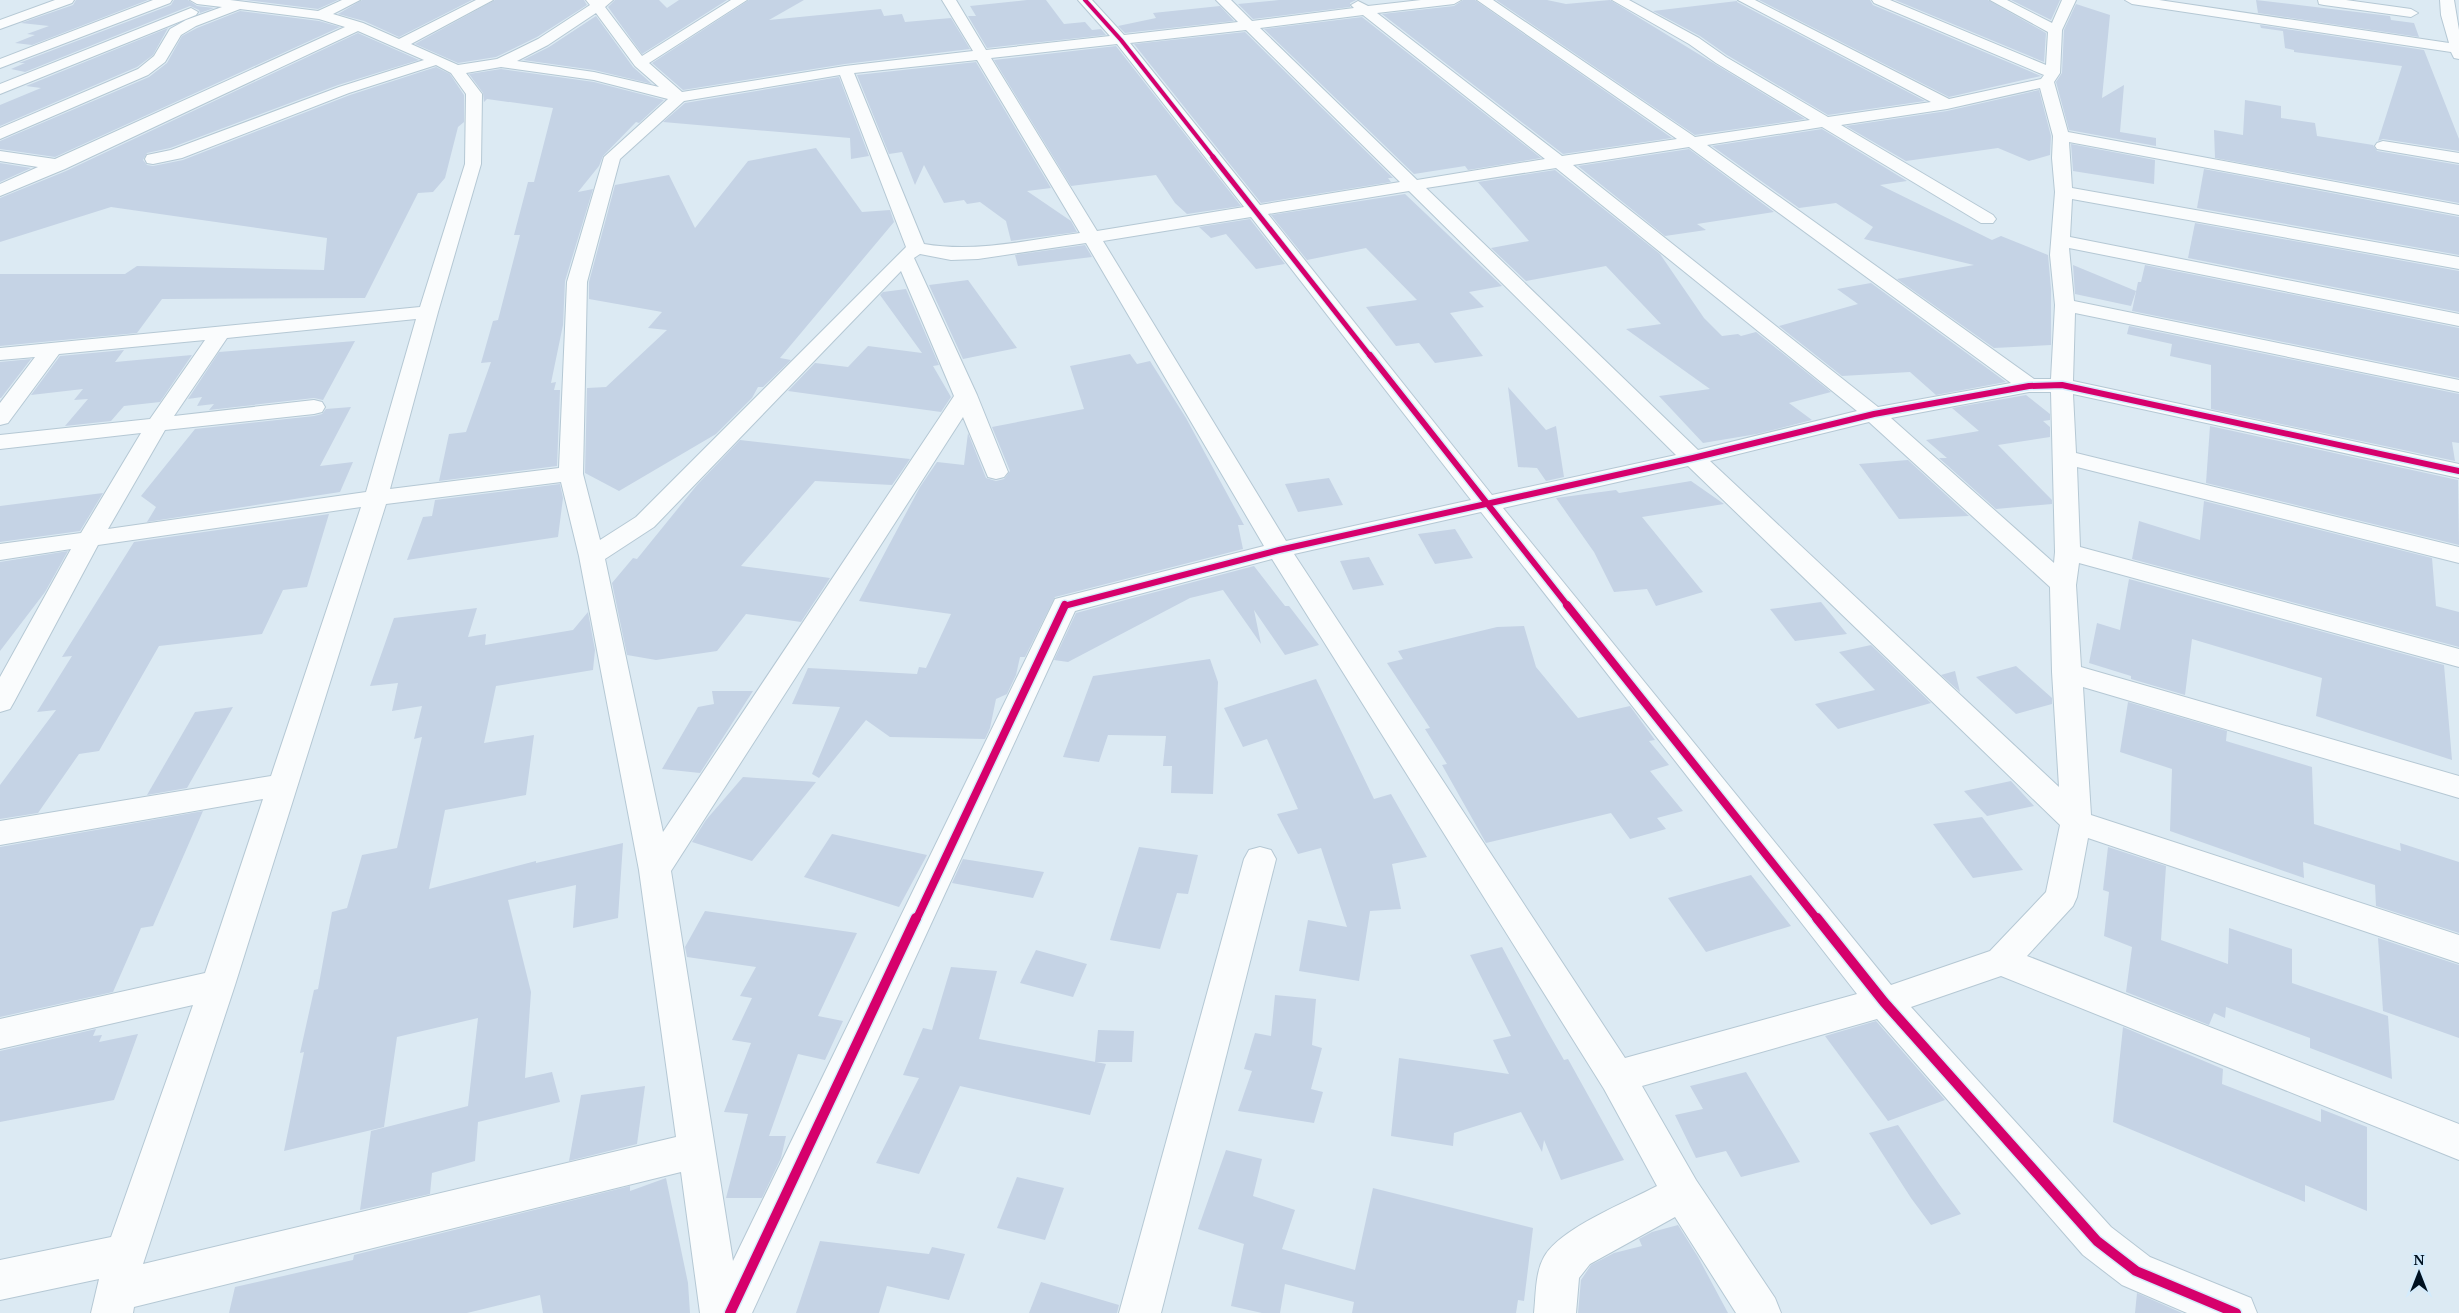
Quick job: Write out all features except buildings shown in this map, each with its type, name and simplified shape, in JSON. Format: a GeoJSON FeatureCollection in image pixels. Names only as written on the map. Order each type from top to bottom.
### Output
{"type":"FeatureCollection","features":[{"type":"Feature","properties":{"kind":"street"},"geometry":{"type":"LineString","coordinates":[[0,24],[67,0]]}},
{"type":"Feature","properties":{"kind":"street"},"geometry":{"type":"LineString","coordinates":[[0,64],[165,0]]}},
{"type":"Feature","properties":{"kind":"street"},"geometry":{"type":"LineString","coordinates":[[119,1286],[376,498],[428,312],[473,164],[474,94],[456,70],[358,26],[320,15],[219,1],[197,0]]}},
{"type":"Feature","properties":{"kind":"street"},"geometry":{"type":"LineString","coordinates":[[320,15],[353,0]]}},
{"type":"Feature","properties":{"kind":"street"},"geometry":{"type":"LineString","coordinates":[[400,44],[486,0]]}},
{"type":"Feature","properties":{"kind":"street"},"geometry":{"type":"LineString","coordinates":[[640,62],[740,0]]}},
{"type":"Feature","properties":{"kind":"street"},"geometry":{"type":"LineString","coordinates":[[949,0],[1279,550],[1617,1077],[1682,1193],[1760,1313]]}},
{"type":"Feature","properties":{"kind":"street"},"geometry":{"type":"LineString","coordinates":[[1085,0],[1121,40],[1486,503],[1884,1002],[2097,1241],[2136,1271],[2236,1313]]}},
{"type":"Feature","properties":{"kind":"street"},"geometry":{"type":"LineString","coordinates":[[1223,0],[1693,458],[2076,822],[2459,949]]}},
{"type":"Feature","properties":{"kind":"street"},"geometry":{"type":"LineString","coordinates":[[456,70],[501,63],[594,76],[679,97],[845,70],[1250,25],[1358,6],[1454,0]]}},
{"type":"Feature","properties":{"kind":"street"},"geometry":{"type":"LineString","coordinates":[[1484,0],[1692,142],[2029,386]]}},
{"type":"Feature","properties":{"kind":"street"},"geometry":{"type":"LineString","coordinates":[[1619,0],[1694,40],[1721,60],[1987,220]]}},
{"type":"Feature","properties":{"kind":"street"},"geometry":{"type":"LineString","coordinates":[[1745,0],[1947,104]]}},
{"type":"Feature","properties":{"kind":"street"},"geometry":{"type":"LineString","coordinates":[[1879,0],[2050,77]]}},
{"type":"Feature","properties":{"kind":"street"},"geometry":{"type":"LineString","coordinates":[[1617,1077],[1884,1002],[2002,962],[2060,897],[2076,822],[2062,585],[2068,552],[2062,385],[2065,305],[2060,255],[2064,192],[2060,158],[2061,136],[2050,77],[2062,16],[2025,14],[1997,0]]}},
{"type":"Feature","properties":{"kind":"street"},"geometry":{"type":"LineString","coordinates":[[2132,0],[2458,51],[2454,15],[2447,0]]}},
{"type":"Feature","properties":{"kind":"street"},"geometry":{"type":"LineString","coordinates":[[2321,0],[2411,13]]}},
{"type":"Feature","properties":{"kind":"street"},"geometry":{"type":"LineString","coordinates":[[0,89],[219,1]]}},
{"type":"Feature","properties":{"kind":"street"},"geometry":{"type":"LineString","coordinates":[[501,63],[543,42],[599,2],[640,62],[679,97]]}},
{"type":"Feature","properties":{"kind":"street"},"geometry":{"type":"LineString","coordinates":[[0,134],[143,72],[160,59],[175,32],[191,23],[239,5]]}},
{"type":"Feature","properties":{"kind":"street"},"geometry":{"type":"LineString","coordinates":[[1358,6],[1559,162],[1874,414],[2062,585]]}},
{"type":"Feature","properties":{"kind":"street"},"geometry":{"type":"LineString","coordinates":[[0,191],[358,26]]}},
{"type":"Feature","properties":{"kind":"street"},"geometry":{"type":"LineString","coordinates":[[153,159],[176,154],[344,90],[437,60]]}},
{"type":"Feature","properties":{"kind":"street"},"geometry":{"type":"LineString","coordinates":[[845,70],[910,252],[996,472]]}},
{"type":"Feature","properties":{"kind":"street"},"geometry":{"type":"LineString","coordinates":[[592,556],[645,522],[910,252],[978,253],[1092,237],[1559,162],[1947,104],[2050,77]]}},
{"type":"Feature","properties":{"kind":"street"},"geometry":{"type":"LineString","coordinates":[[679,97],[612,157],[609,166],[577,282],[571,474],[592,556],[655,870],[720,1313]]}},
{"type":"Feature","properties":{"kind":"street"},"geometry":{"type":"LineString","coordinates":[[2061,136],[2459,210]]}},
{"type":"Feature","properties":{"kind":"street"},"geometry":{"type":"LineString","coordinates":[[2383,146],[2459,158]]}},
{"type":"Feature","properties":{"kind":"street"},"geometry":{"type":"LineString","coordinates":[[0,156],[59,165]]}},
{"type":"Feature","properties":{"kind":"street"},"geometry":{"type":"LineString","coordinates":[[2064,192],[2459,263]]}},
{"type":"Feature","properties":{"kind":"street"},"geometry":{"type":"LineString","coordinates":[[2062,241],[2256,278],[2459,320]]}},
{"type":"Feature","properties":{"kind":"street"},"geometry":{"type":"LineString","coordinates":[[2065,305],[2459,386]]}},
{"type":"Feature","properties":{"kind":"street"},"geometry":{"type":"LineString","coordinates":[[0,354],[428,312]]}},
{"type":"Feature","properties":{"kind":"street"},"geometry":{"type":"LineString","coordinates":[[0,702],[90,538],[157,425],[219,334]]}},
{"type":"Feature","properties":{"kind":"street"},"geometry":{"type":"LineString","coordinates":[[0,418],[52,350]]}},
{"type":"Feature","properties":{"kind":"street"},"geometry":{"type":"LineString","coordinates":[[730,1313],[1064,605],[1279,550],[1693,458],[1874,414],[2029,386],[2062,385],[2459,471]]}},
{"type":"Feature","properties":{"kind":"street"},"geometry":{"type":"LineString","coordinates":[[655,870],[966,395]]}},
{"type":"Feature","properties":{"kind":"street"},"geometry":{"type":"LineString","coordinates":[[0,442],[314,407]]}},
{"type":"Feature","properties":{"kind":"street"},"geometry":{"type":"LineString","coordinates":[[2065,458],[2459,555]]}},
{"type":"Feature","properties":{"kind":"street"},"geometry":{"type":"LineString","coordinates":[[0,552],[376,498],[571,474]]}},
{"type":"Feature","properties":{"kind":"street"},"geometry":{"type":"LineString","coordinates":[[2068,552],[2459,658]]}},
{"type":"Feature","properties":{"kind":"street"},"geometry":{"type":"LineString","coordinates":[[2066,672],[2459,787]]}},
{"type":"Feature","properties":{"kind":"street"},"geometry":{"type":"LineString","coordinates":[[0,833],[282,785]]}},
{"type":"Feature","properties":{"kind":"street"},"geometry":{"type":"LineString","coordinates":[[1140,1313],[1260,859]]}},
{"type":"Feature","properties":{"kind":"street"},"geometry":{"type":"LineString","coordinates":[[2002,962],[2459,1142]]}},
{"type":"Feature","properties":{"kind":"street"},"geometry":{"type":"LineString","coordinates":[[0,1034],[218,985]]}},
{"type":"Feature","properties":{"kind":"street"},"geometry":{"type":"LineString","coordinates":[[0,1280],[119,1286],[696,1150]]}},
{"type":"Feature","properties":{"kind":"street"},"geometry":{"type":"LineString","coordinates":[[1555,1313],[1558,1270],[1576,1250],[1682,1193]]}},
{"type":"Feature","properties":{"kind":"cycle path"},"geometry":{"type":"LineString","coordinates":[[1085,0],[1121,40],[1486,503],[1884,1002],[2097,1241],[2136,1271],[2236,1313]]}},
{"type":"Feature","properties":{"kind":"cycle path"},"geometry":{"type":"LineString","coordinates":[[730,1313],[1064,605],[1279,550],[1693,458],[1874,414],[2029,386],[2062,385],[2459,471]]}}]}
